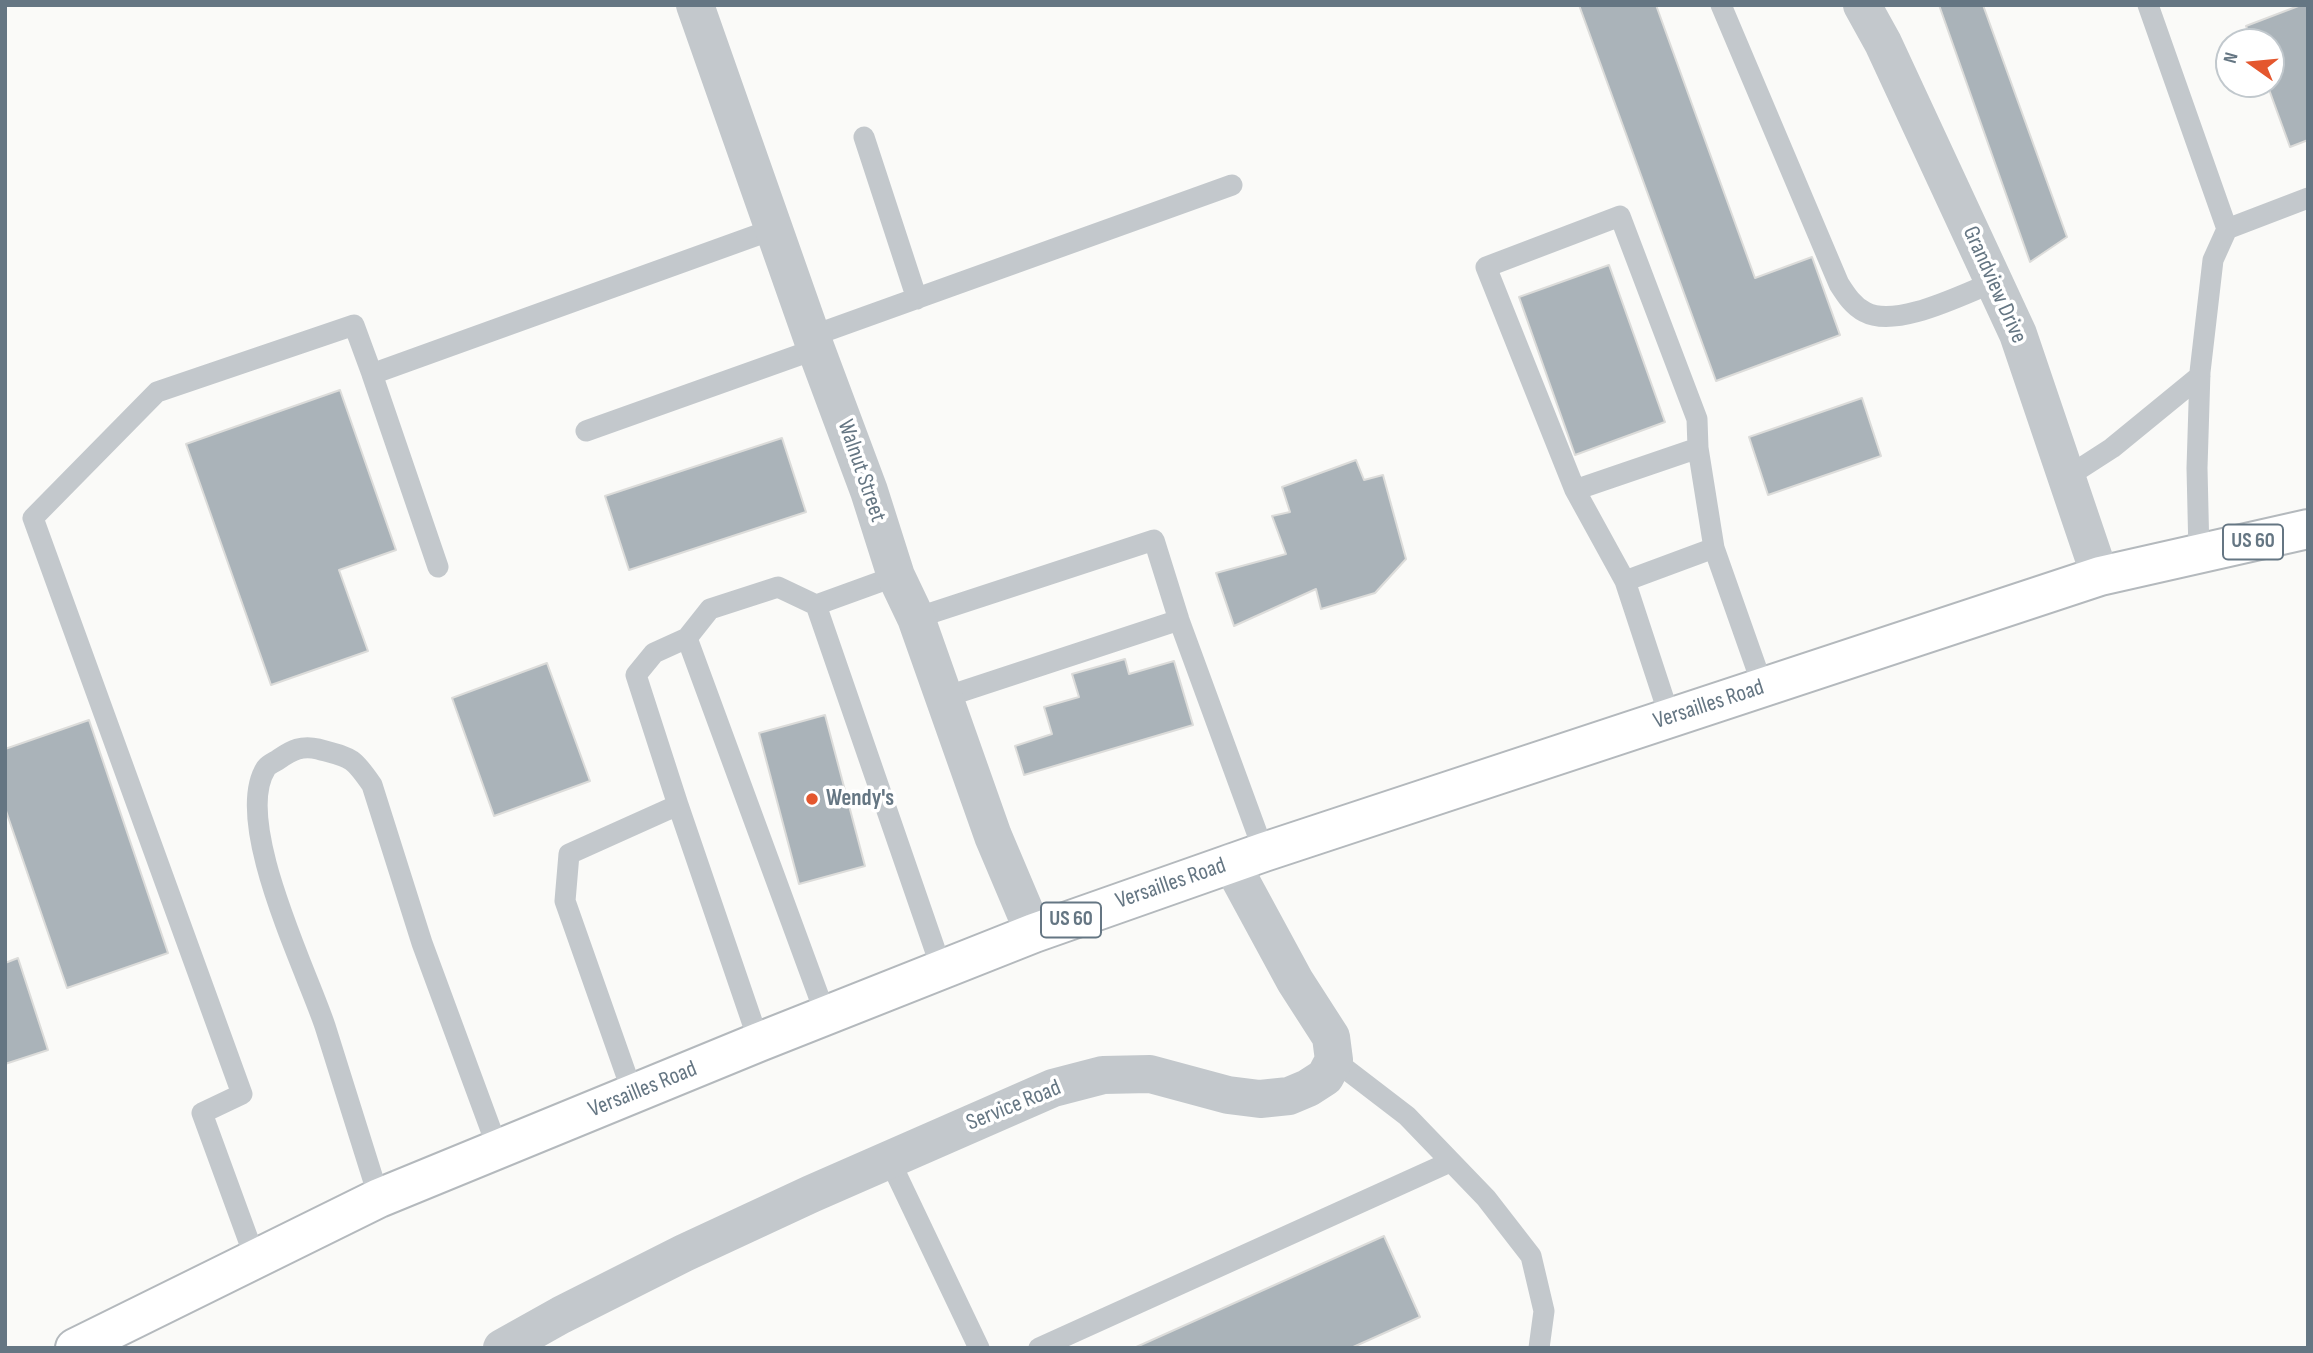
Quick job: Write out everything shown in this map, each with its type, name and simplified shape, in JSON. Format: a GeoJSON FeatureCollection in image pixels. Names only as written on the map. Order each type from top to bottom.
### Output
{"type":"FeatureCollection","features":[{"type":"Feature","properties":{"kind":"highway","name":"Versailles Road"},"geometry":{"type":"LineString","coordinates":[[75,1348],[379,1198],[759,1041],[1034,933],[1248,858],[2099,576],[2308,529]]}},
{"type":"Feature","properties":{"kind":"street","name":"Walnut Street"},"geometry":{"type":"LineString","coordinates":[[695,5],[897,576],[916,618],[993,836],[1034,933]]}},
{"type":"Feature","properties":{"kind":"street","name":"Grandview Drive"},"geometry":{"type":"LineString","coordinates":[[1862,5],[1883,43],[2018,334],[2099,576]]}},
{"type":"Feature","properties":{"kind":"street"},"geometry":{"type":"LineString","coordinates":[[1248,858],[1295,981],[1331,1037],[1334,1060]]}},
{"type":"Feature","properties":{"kind":"street","name":"Service Road"},"geometry":{"type":"LineString","coordinates":[[502,1348],[684,1253],[889,1159],[1053,1088],[1103,1075],[1150,1074],[1228,1095],[1260,1099],[1289,1096],[1308,1088],[1325,1077],[1334,1060]]}},
{"type":"Feature","properties":{"kind":"lane"},"geometry":{"type":"LineString","coordinates":[[1721,5],[1839,284],[1852,302],[1866,313],[1887,317],[1915,312],[1994,282]]}},
{"type":"Feature","properties":{"kind":"lane"},"geometry":{"type":"LineString","coordinates":[[2148,5],[2227,229],[2213,260],[2200,376],[2197,468],[2199,554]]}},
{"type":"Feature","properties":{"kind":"lane"},"geometry":{"type":"LineString","coordinates":[[864,137],[917,299]]}},
{"type":"Feature","properties":{"kind":"lane"},"geometry":{"type":"LineString","coordinates":[[586,431],[917,299],[1232,185]]}},
{"type":"Feature","properties":{"kind":"lane"},"geometry":{"type":"LineString","coordinates":[[2227,229],[2308,198]]}},
{"type":"Feature","properties":{"kind":"lane"},"geometry":{"type":"LineString","coordinates":[[1670,718],[1625,581],[1575,490],[1486,267],[1620,216],[1696,419],[1714,548],[1763,687]]}},
{"type":"Feature","properties":{"kind":"lane"},"geometry":{"type":"LineString","coordinates":[[372,374],[774,229]]}},
{"type":"Feature","properties":{"kind":"lane"},"geometry":{"type":"LineString","coordinates":[[255,1258],[202,1113],[242,1094],[33,519],[157,392],[354,325],[438,567]]}},
{"type":"Feature","properties":{"kind":"lane"},"geometry":{"type":"LineString","coordinates":[[2067,478],[2112,448],[2200,376]]}},
{"type":"Feature","properties":{"kind":"lane"},"geometry":{"type":"LineString","coordinates":[[1575,490],[1698,448]]}},
{"type":"Feature","properties":{"kind":"lane"},"geometry":{"type":"LineString","coordinates":[[916,618],[1154,540],[1248,858]]}},
{"type":"Feature","properties":{"kind":"lane"},"geometry":{"type":"LineString","coordinates":[[1625,581],[1714,548]]}},
{"type":"Feature","properties":{"kind":"lane"},"geometry":{"type":"LineString","coordinates":[[759,1041],[636,675],[654,653],[687,638],[710,609],[778,587],[816,605],[897,576]]}},
{"type":"Feature","properties":{"kind":"lane"},"geometry":{"type":"LineString","coordinates":[[816,605],[942,970]]}},
{"type":"Feature","properties":{"kind":"lane"},"geometry":{"type":"LineString","coordinates":[[945,697],[1179,620]]}},
{"type":"Feature","properties":{"kind":"lane"},"geometry":{"type":"LineString","coordinates":[[687,638],[826,1016]]}},
{"type":"Feature","properties":{"kind":"lane"},"geometry":{"type":"LineString","coordinates":[[379,1198],[324,1023],[281,911],[261,847],[259,785],[267,766],[294,749],[309,747],[349,758],[359,766],[372,785],[422,943],[498,1149]]}},
{"type":"Feature","properties":{"kind":"lane"},"geometry":{"type":"LineString","coordinates":[[633,1094],[565,901],[569,853],[678,805]]}},
{"type":"Feature","properties":{"kind":"lane"},"geometry":{"type":"LineString","coordinates":[[1334,1060],[1407,1116],[1486,1198],[1531,1256],[1544,1311],[1539,1348]]}},
{"type":"Feature","properties":{"kind":"lane"},"geometry":{"type":"LineString","coordinates":[[889,1159],[979,1348]]}},
{"type":"Feature","properties":{"kind":"lane"},"geometry":{"type":"LineString","coordinates":[[1040,1348],[1450,1162]]}},
{"type":"Feature","properties":{"kind":"building"},"geometry":{"type":"Polygon","coordinates":[[[1579,5],[1656,5],[1755,278],[1812,257],[1840,335],[1716,381],[1579,5]]]}},
{"type":"Feature","properties":{"kind":"building"},"geometry":{"type":"Polygon","coordinates":[[[1939,5],[1983,5],[2067,237],[2030,262],[1939,5]]]}},
{"type":"Feature","properties":{"kind":"building"},"geometry":{"type":"Polygon","coordinates":[[[2301,5],[2308,5],[2308,140],[2290,147],[2272,98],[2285,98],[2285,28],[2246,26],[2301,5]]]}},
{"type":"Feature","properties":{"kind":"building"},"geometry":{"type":"Polygon","coordinates":[[[1609,265],[1665,422],[1575,455],[1519,297],[1609,265]]]}},
{"type":"Feature","properties":{"kind":"building"},"geometry":{"type":"Polygon","coordinates":[[[340,390],[396,550],[339,570],[368,651],[271,685],[186,444],[340,390]]]}},
{"type":"Feature","properties":{"kind":"building"},"geometry":{"type":"Polygon","coordinates":[[[1862,398],[1881,456],[1768,495],[1749,437],[1862,398]]]}},
{"type":"Feature","properties":{"kind":"building"},"geometry":{"type":"Polygon","coordinates":[[[782,438],[806,512],[629,570],[605,496],[782,438]]]}},
{"type":"Feature","properties":{"kind":"building"},"geometry":{"type":"Polygon","coordinates":[[[1356,460],[1364,480],[1383,475],[1406,559],[1375,593],[1321,609],[1316,589],[1234,626],[1216,573],[1286,554],[1272,516],[1290,512],[1282,487],[1356,460]]]}},
{"type":"Feature","properties":{"kind":"building"},"geometry":{"type":"Polygon","coordinates":[[[1125,659],[1129,674],[1174,661],[1193,725],[1024,775],[1015,746],[1052,734],[1044,707],[1079,697],[1072,674],[1125,659]]]}},
{"type":"Feature","properties":{"kind":"building"},"geometry":{"type":"Polygon","coordinates":[[[547,663],[590,781],[494,816],[452,698],[547,663]]]}},
{"type":"Feature","properties":{"kind":"building","name":"Wendy's"},"geometry":{"type":"Polygon","coordinates":[[[825,715],[865,866],[799,884],[759,733],[825,715]]]}},
{"type":"Feature","properties":{"kind":"building"},"geometry":{"type":"Polygon","coordinates":[[[89,720],[168,953],[67,988],[5,808],[5,749],[89,720]]]}},
{"type":"Feature","properties":{"kind":"building"},"geometry":{"type":"Polygon","coordinates":[[[18,958],[48,1050],[5,1064],[5,963],[18,958]]]}},
{"type":"Feature","properties":{"kind":"building"},"geometry":{"type":"Polygon","coordinates":[[[1384,1236],[1420,1317],[1351,1348],[1134,1348],[1384,1236]]]}},
{"type":"Feature","properties":{"kind":"place","name":"Wendy's"},"geometry":{"type":"Point","coordinates":[812,799]}}]}
